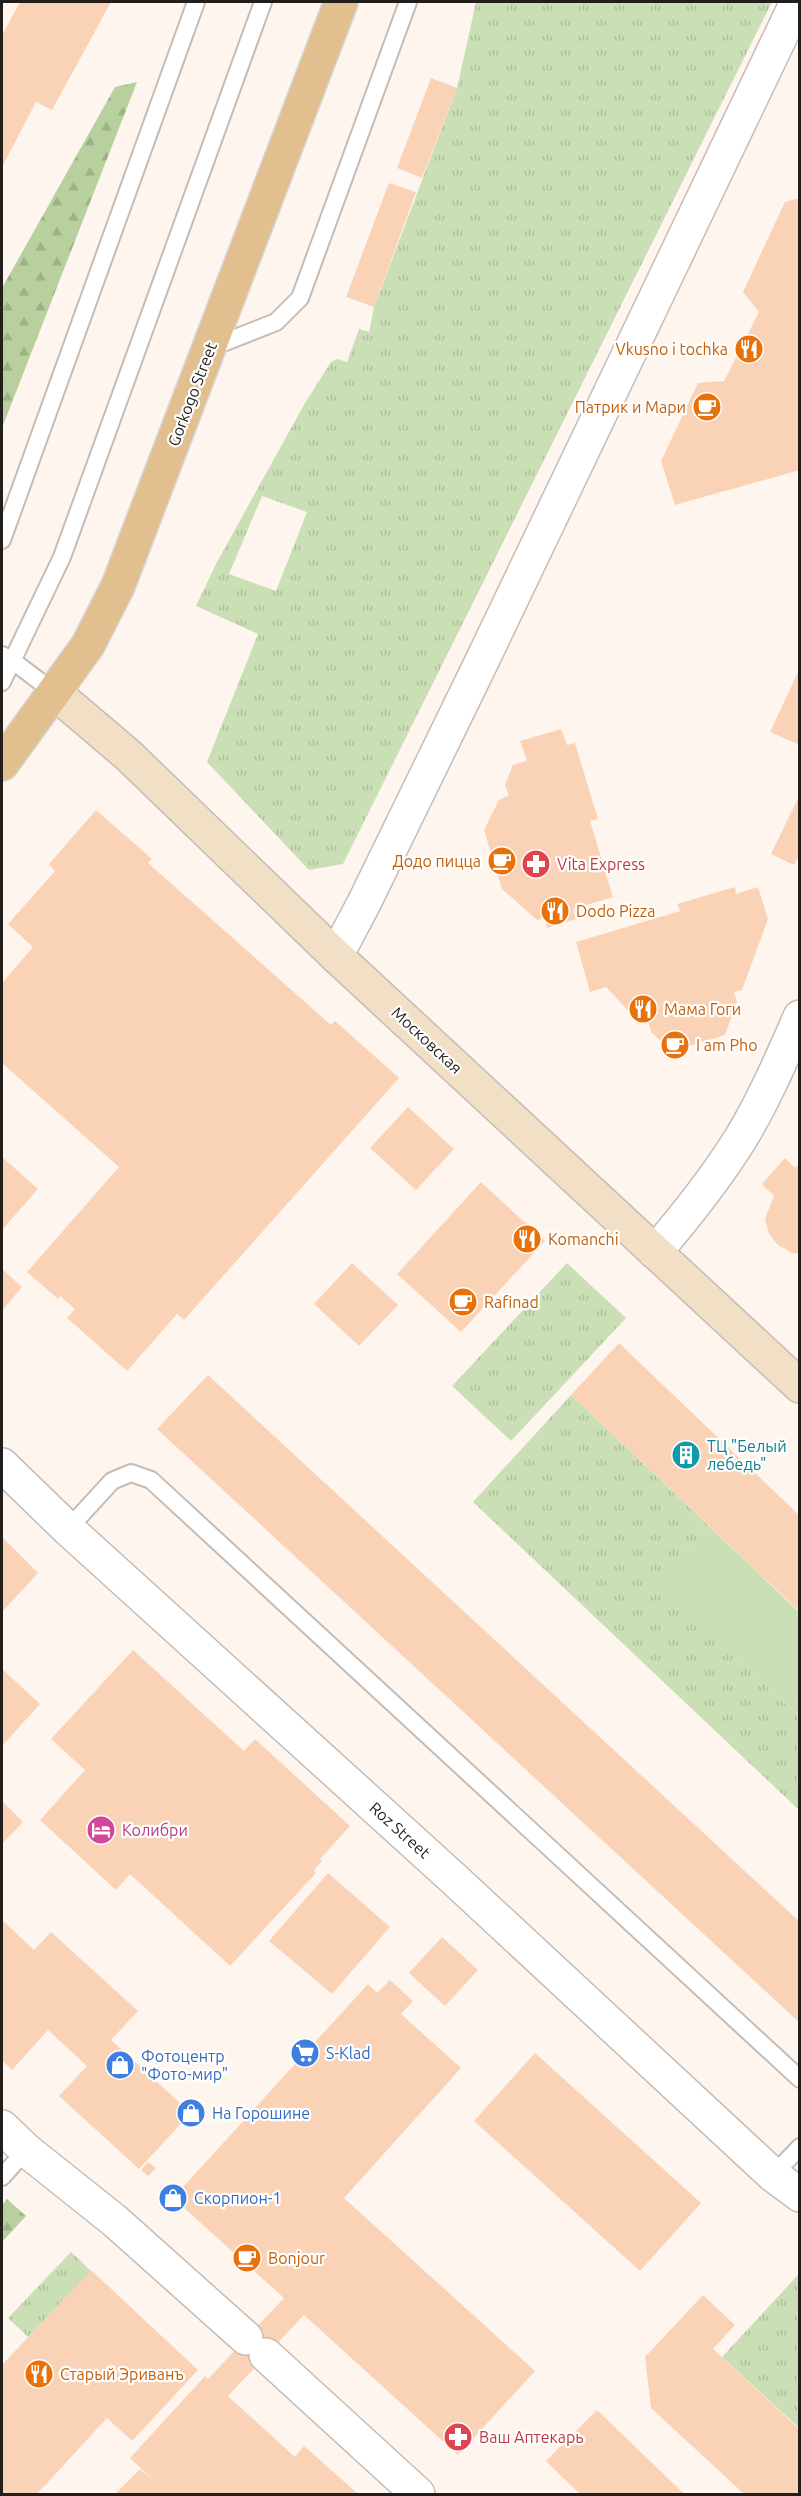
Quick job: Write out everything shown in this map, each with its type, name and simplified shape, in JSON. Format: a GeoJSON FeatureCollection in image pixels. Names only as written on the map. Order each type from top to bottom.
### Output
{"type":"FeatureCollection","features":[{"type":"Feature","properties":{"kind":"main road","name":"Gorkogo Street"},"geometry":{"type":"LineString","coordinates":[[2,764],[88,645],[118,586],[340,2]]}},
{"type":"Feature","properties":{"kind":"main road","name":"Московская"},"geometry":{"type":"LineString","coordinates":[[55,693],[128,755],[336,956],[800,1386]]}},
{"type":"Feature","properties":{"kind":"street"},"geometry":{"type":"LineString","coordinates":[[336,956],[482,661],[797,2]]}},
{"type":"Feature","properties":{"kind":"street"},"geometry":{"type":"LineString","coordinates":[[655,1252],[692,1208],[741,1137],[786,1050],[800,1017]]}},
{"type":"Feature","properties":{"kind":"street","name":"Roz Street"},"geometry":{"type":"LineString","coordinates":[[2,1466],[773,2175],[800,2195]]}},
{"type":"Feature","properties":{"kind":"street"},"geometry":{"type":"LineString","coordinates":[[2,2127],[26,2150],[115,2221],[418,2494]]}},
{"type":"Feature","properties":{"kind":"lane"},"geometry":{"type":"LineString","coordinates":[[2,540],[196,2]]}},
{"type":"Feature","properties":{"kind":"lane"},"geometry":{"type":"LineString","coordinates":[[2,682],[7,658],[62,557],[263,2]]}},
{"type":"Feature","properties":{"kind":"lane"},"geometry":{"type":"LineString","coordinates":[[209,348],[276,322],[300,298],[408,2]]}},
{"type":"Feature","properties":{"kind":"lane"},"geometry":{"type":"LineString","coordinates":[[7,658],[55,693]]}},
{"type":"Feature","properties":{"kind":"lane"},"geometry":{"type":"LineString","coordinates":[[73,1533],[112,1481],[131,1473],[151,1480],[800,2079]]}},
{"type":"Feature","properties":{"kind":"lane"},"geometry":{"type":"LineString","coordinates":[[773,2175],[800,2146]]}},
{"type":"Feature","properties":{"kind":"lane"},"geometry":{"type":"LineString","coordinates":[[2,2177],[26,2150]]}},
{"type":"Feature","properties":{"kind":"green space"},"geometry":{"type":"Polygon","coordinates":[[[476,2],[772,2],[343,864],[309,870],[207,762],[258,634],[196,606],[217,562],[305,403],[331,362],[337,359],[347,362],[359,329],[369,332],[374,307],[457,88],[476,2]],[[262,496],[229,574],[276,591],[307,512],[262,496]]]}},
{"type":"Feature","properties":{"kind":"green space"},"geometry":{"type":"Polygon","coordinates":[[[137,82],[2,428],[2,288],[115,87],[137,82]]]}},
{"type":"Feature","properties":{"kind":"green space"},"geometry":{"type":"Polygon","coordinates":[[[567,1263],[626,1318],[511,1441],[452,1386],[567,1263]]]}},
{"type":"Feature","properties":{"kind":"green space"},"geometry":{"type":"Polygon","coordinates":[[[571,1395],[709,1526],[656,1582],[791,1709],[799,1700],[799,1810],[473,1502],[571,1395]]]}},
{"type":"Feature","properties":{"kind":"green space"},"geometry":{"type":"Polygon","coordinates":[[[709,1526],[799,1612],[799,1700],[791,1709],[655,1582],[709,1526]]]}},
{"type":"Feature","properties":{"kind":"green space"},"geometry":{"type":"Polygon","coordinates":[[[7,2199],[26,2216],[2,2242],[2,2205],[7,2199]]]}},
{"type":"Feature","properties":{"kind":"green space"},"geometry":{"type":"Polygon","coordinates":[[[71,2252],[91,2271],[28,2337],[8,2318],[71,2252]]]}},
{"type":"Feature","properties":{"kind":"green space"},"geometry":{"type":"Polygon","coordinates":[[[798,2275],[800,2276],[799,2428],[722,2357],[798,2275]]]}},
{"type":"Feature","properties":{"kind":"building"},"geometry":{"type":"Polygon","coordinates":[[[20,2],[111,2],[52,110],[36,102],[2,167],[2,35],[20,2]]]}},
{"type":"Feature","properties":{"kind":"building"},"geometry":{"type":"Polygon","coordinates":[[[431,78],[457,88],[422,178],[397,168],[431,78]]]}},
{"type":"Feature","properties":{"kind":"building"},"geometry":{"type":"Polygon","coordinates":[[[389,183],[416,192],[374,307],[346,297],[389,183]]]}},
{"type":"Feature","properties":{"kind":"building"},"geometry":{"type":"Polygon","coordinates":[[[800,198],[800,470],[675,505],[661,461],[698,383],[724,381],[759,312],[743,292],[785,202],[800,198]]]}},
{"type":"Feature","properties":{"kind":"building"},"geometry":{"type":"Polygon","coordinates":[[[800,668],[800,745],[770,732],[800,668]]]}},
{"type":"Feature","properties":{"kind":"building"},"geometry":{"type":"Polygon","coordinates":[[[561,729],[567,745],[575,743],[598,819],[590,821],[613,897],[573,909],[576,919],[547,928],[544,918],[537,920],[502,889],[484,830],[499,800],[509,795],[505,785],[513,765],[527,761],[520,741],[561,729]]]}},
{"type":"Feature","properties":{"kind":"building"},"geometry":{"type":"Polygon","coordinates":[[[800,794],[800,854],[794,865],[771,854],[800,794]]]}},
{"type":"Feature","properties":{"kind":"building"},"geometry":{"type":"Polygon","coordinates":[[[96,810],[152,859],[148,863],[331,1025],[335,1021],[399,1078],[184,1320],[177,1314],[127,1371],[67,1318],[75,1309],[60,1296],[58,1299],[27,1272],[119,1167],[2,1063],[2,983],[33,947],[8,924],[55,871],[49,864],[96,810]]]}},
{"type":"Feature","properties":{"kind":"building"},"geometry":{"type":"Polygon","coordinates":[[[735,887],[736,894],[758,887],[768,919],[742,990],[734,992],[737,1002],[725,1035],[672,1051],[652,1033],[647,1019],[639,1022],[606,987],[590,992],[576,942],[680,911],[677,904],[735,887]]]}},
{"type":"Feature","properties":{"kind":"building"},"geometry":{"type":"Polygon","coordinates":[[[408,1107],[454,1149],[416,1190],[370,1148],[408,1107]]]}},
{"type":"Feature","properties":{"kind":"building"},"geometry":{"type":"Polygon","coordinates":[[[2,1157],[38,1189],[2,1230],[2,1157]]]}},
{"type":"Feature","properties":{"kind":"building"},"geometry":{"type":"Polygon","coordinates":[[[785,1158],[795,1168],[800,1163],[800,1254],[792,1253],[778,1245],[769,1234],[765,1219],[774,1196],[762,1184],[785,1158]]]}},
{"type":"Feature","properties":{"kind":"building"},"geometry":{"type":"Polygon","coordinates":[[[481,1182],[545,1241],[461,1332],[397,1274],[481,1182]]]}},
{"type":"Feature","properties":{"kind":"building"},"geometry":{"type":"Polygon","coordinates":[[[352,1263],[398,1305],[359,1346],[314,1304],[352,1263]]]}},
{"type":"Feature","properties":{"kind":"building"},"geometry":{"type":"Polygon","coordinates":[[[2,1269],[22,1287],[2,1311],[2,1269]]]}},
{"type":"Feature","properties":{"kind":"building","name":"ТЦ \"Белый лебедь\""},"geometry":{"type":"Polygon","coordinates":[[[619,1343],[800,1516],[800,1612],[571,1395],[619,1343]]]}},
{"type":"Feature","properties":{"kind":"building"},"geometry":{"type":"Polygon","coordinates":[[[208,1375],[800,1922],[800,2023],[157,1429],[208,1375]]]}},
{"type":"Feature","properties":{"kind":"building"},"geometry":{"type":"Polygon","coordinates":[[[2,1537],[38,1573],[2,1612],[2,1537]]]}},
{"type":"Feature","properties":{"kind":"building"},"geometry":{"type":"Polygon","coordinates":[[[133,1650],[244,1751],[255,1739],[350,1826],[320,1859],[322,1861],[314,1870],[316,1873],[230,1966],[130,1874],[116,1890],[40,1820],[85,1770],[51,1739],[133,1650]]]}},
{"type":"Feature","properties":{"kind":"building"},"geometry":{"type":"Polygon","coordinates":[[[2,1669],[40,1704],[2,1746],[2,1669]]]}},
{"type":"Feature","properties":{"kind":"building"},"geometry":{"type":"Polygon","coordinates":[[[2,1801],[23,1822],[2,1844],[2,1801]]]}},
{"type":"Feature","properties":{"kind":"building"},"geometry":{"type":"Polygon","coordinates":[[[328,1873],[390,1927],[332,1994],[269,1941],[328,1873]]]}},
{"type":"Feature","properties":{"kind":"building"},"geometry":{"type":"Polygon","coordinates":[[[2,1920],[34,1950],[51,1932],[138,2011],[111,2040],[191,2113],[139,2169],[59,2096],[87,2066],[48,2030],[12,2070],[2,2060],[2,1920]]]}},
{"type":"Feature","properties":{"kind":"building"},"geometry":{"type":"Polygon","coordinates":[[[442,1937],[478,1970],[445,2006],[409,1973],[442,1937]]]}},
{"type":"Feature","properties":{"kind":"building"},"geometry":{"type":"Polygon","coordinates":[[[390,1980],[413,2001],[401,2014],[461,2068],[344,2198],[535,2371],[458,2455],[304,2315],[228,2396],[295,2457],[304,2446],[358,2494],[115,2494],[140,2469],[155,2482],[130,2458],[205,2376],[208,2379],[284,2298],[173,2198],[368,1984],[377,1993],[390,1980]]]}},
{"type":"Feature","properties":{"kind":"building"},"geometry":{"type":"Polygon","coordinates":[[[535,2053],[701,2203],[640,2271],[474,2121],[535,2053]]]}},
{"type":"Feature","properties":{"kind":"building"},"geometry":{"type":"Polygon","coordinates":[[[148,2162],[156,2168],[148,2176],[141,2170],[148,2162]]]}},
{"type":"Feature","properties":{"kind":"building"},"geometry":{"type":"Polygon","coordinates":[[[91,2270],[198,2370],[132,2441],[107,2418],[37,2494],[2,2494],[2,2365],[91,2270]]]}},
{"type":"Feature","properties":{"kind":"building"},"geometry":{"type":"Polygon","coordinates":[[[703,2295],[735,2325],[713,2349],[800,2430],[800,2494],[744,2494],[651,2408],[645,2357],[703,2295]]]}},
{"type":"Feature","properties":{"kind":"building"},"geometry":{"type":"Polygon","coordinates":[[[597,2410],[684,2494],[580,2494],[556,2471],[546,2461],[597,2410]]]}},
{"type":"Feature","properties":{"kind":"place","name":"Vkusno i tochka"},"geometry":{"type":"Point","coordinates":[749,349]}},
{"type":"Feature","properties":{"kind":"place","name":"Патрик и Мари"},"geometry":{"type":"Point","coordinates":[707,407]}},
{"type":"Feature","properties":{"kind":"place","name":"Додо пицца"},"geometry":{"type":"Point","coordinates":[502,861]}},
{"type":"Feature","properties":{"kind":"place","name":"Vita Express"},"geometry":{"type":"Point","coordinates":[536,864]}},
{"type":"Feature","properties":{"kind":"place","name":"Dodo Pizza"},"geometry":{"type":"Point","coordinates":[555,911]}},
{"type":"Feature","properties":{"kind":"place","name":"Мама Гоги"},"geometry":{"type":"Point","coordinates":[643,1009]}},
{"type":"Feature","properties":{"kind":"place","name":"I am Pho"},"geometry":{"type":"Point","coordinates":[675,1045]}},
{"type":"Feature","properties":{"kind":"place","name":"Komanchi"},"geometry":{"type":"Point","coordinates":[527,1239]}},
{"type":"Feature","properties":{"kind":"place","name":"Rafinad"},"geometry":{"type":"Point","coordinates":[463,1302]}},
{"type":"Feature","properties":{"kind":"place","name":"ТЦ \"Белый лебедь\""},"geometry":{"type":"Point","coordinates":[686,1455]}},
{"type":"Feature","properties":{"kind":"place","name":"Колибри"},"geometry":{"type":"Point","coordinates":[101,1830]}},
{"type":"Feature","properties":{"kind":"place","name":"S-Klad"},"geometry":{"type":"Point","coordinates":[305,2053]}},
{"type":"Feature","properties":{"kind":"place","name":"Фотоцентр \"Фото-мир\""},"geometry":{"type":"Point","coordinates":[120,2065]}},
{"type":"Feature","properties":{"kind":"place","name":"На Горошине"},"geometry":{"type":"Point","coordinates":[191,2113]}},
{"type":"Feature","properties":{"kind":"place","name":"Скорпион-1"},"geometry":{"type":"Point","coordinates":[173,2198]}},
{"type":"Feature","properties":{"kind":"place","name":"Bonjour"},"geometry":{"type":"Point","coordinates":[247,2258]}},
{"type":"Feature","properties":{"kind":"place","name":"Старый Эриванъ"},"geometry":{"type":"Point","coordinates":[39,2374]}},
{"type":"Feature","properties":{"kind":"place","name":"Ваш Аптекарь"},"geometry":{"type":"Point","coordinates":[458,2437]}}]}
